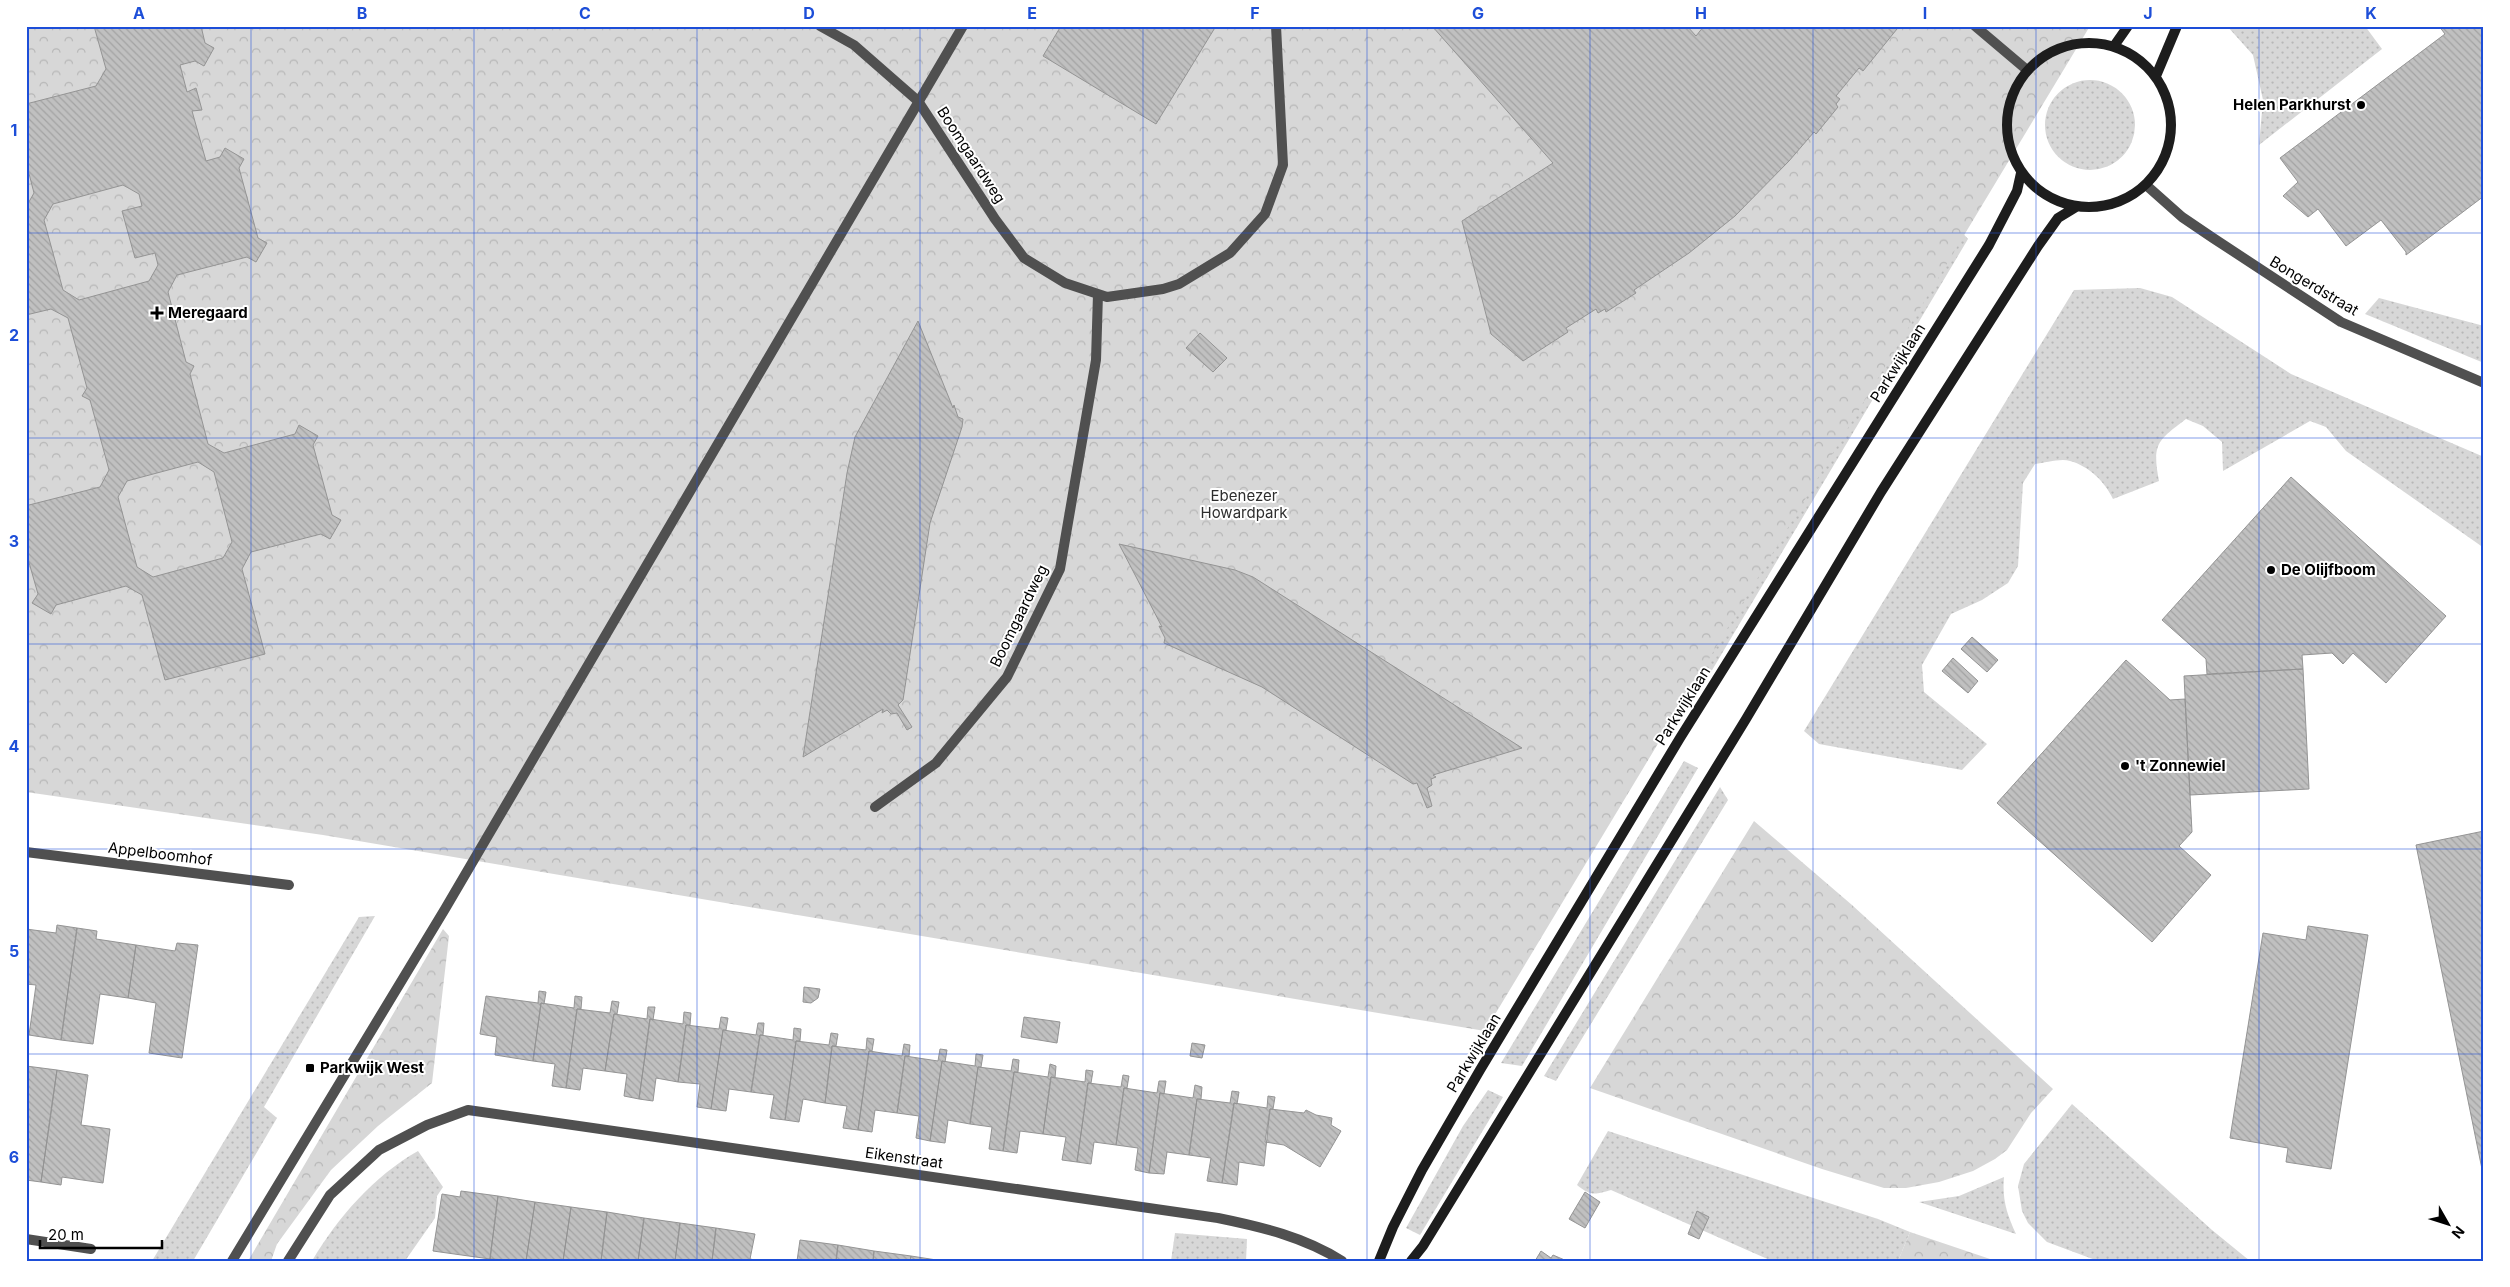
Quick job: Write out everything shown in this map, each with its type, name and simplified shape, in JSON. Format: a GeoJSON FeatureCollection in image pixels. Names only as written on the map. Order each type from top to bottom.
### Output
{"type":"FeatureCollection","features":[{"type":"Feature","properties":{"kind":"street","name":"Boomgaardweg"},"geometry":{"type":"LineString","coordinates":[[820,26],[854,44],[918,101],[995,219],[1024,258],[1065,283],[1107,297],[1162,289],[1179,284],[1230,253],[1265,214],[1283,165],[1276,26]]}},
{"type":"Feature","properties":{"kind":"street"},"geometry":{"type":"LineString","coordinates":[[232,1261],[445,909],[963,26]]}},
{"type":"Feature","properties":{"kind":"street"},"geometry":{"type":"LineString","coordinates":[[1975,26],[2027,70]]}},
{"type":"Feature","properties":{"kind":"street"},"geometry":{"type":"LineString","coordinates":[[2114,46],[2128,26]]}},
{"type":"Feature","properties":{"kind":"street"},"geometry":{"type":"LineString","coordinates":[[2156,76],[2177,26]]}},
{"type":"Feature","properties":{"kind":"street"},"geometry":{"type":"LineString","coordinates":[[2095,42],[2114,46],[2137,57],[2156,76],[2168,102],[2172,132],[2164,161],[2146,185],[2125,199],[2101,207],[2076,207],[2045,196],[2021,173],[2011,153],[2006,132],[2008,110],[2014,88],[2027,70],[2041,57],[2058,48],[2076,43],[2095,42]]}},
{"type":"Feature","properties":{"kind":"street","name":"Parkwijklaan"},"geometry":{"type":"LineString","coordinates":[[1380,1261],[1393,1227],[1422,1170],[1480,1070],[1680,738],[1989,246],[2017,191],[2021,173]]}},
{"type":"Feature","properties":{"kind":"street","name":"Bongerdstraat"},"geometry":{"type":"LineString","coordinates":[[2146,185],[2182,216],[2213,238],[2341,322],[2484,383]]}},
{"type":"Feature","properties":{"kind":"street"},"geometry":{"type":"LineString","coordinates":[[1411,1261],[1423,1246],[1523,1084],[1881,492],[2038,246],[2058,218],[2076,207]]}},
{"type":"Feature","properties":{"kind":"street","name":"Boomgaardweg"},"geometry":{"type":"LineString","coordinates":[[875,807],[936,763],[1007,677],[1060,569],[1096,360],[1098,294]]}},
{"type":"Feature","properties":{"kind":"street","name":"Appelboomhof"},"geometry":{"type":"LineString","coordinates":[[26,852],[289,885]]}},
{"type":"Feature","properties":{"kind":"street","name":"Eikenstraat"},"geometry":{"type":"LineString","coordinates":[[288,1261],[330,1195],[379,1150],[427,1125],[468,1110],[1218,1218],[1293,1236],[1342,1261]]}},
{"type":"Feature","properties":{"kind":"street"},"geometry":{"type":"LineString","coordinates":[[26,1239],[91,1249]]}},
{"type":"Feature","properties":{"kind":"green space","name":"Ebenezer Howardpark"},"geometry":{"type":"Polygon","coordinates":[[[26,26],[2090,26],[1485,1031],[323,835],[26,792],[26,26]]]}},
{"type":"Feature","properties":{"kind":"green space"},"geometry":{"type":"Polygon","coordinates":[[[2227,26],[2365,26],[2382,49],[2259,145],[2263,100],[2253,55],[2227,26]]]}},
{"type":"Feature","properties":{"kind":"green space"},"geometry":{"type":"Polygon","coordinates":[[[2081,80],[2099,80],[2115,87],[2128,100],[2135,116],[2135,134],[2128,150],[2115,163],[2099,170],[2081,170],[2065,163],[2052,150],[2045,134],[2045,116],[2052,100],[2065,87],[2081,80]]]}},
{"type":"Feature","properties":{"kind":"green space"},"geometry":{"type":"Polygon","coordinates":[[[1937,204],[1968,239],[1705,682],[1695,672],[1937,204]]]}},
{"type":"Feature","properties":{"kind":"green space"},"geometry":{"type":"Polygon","coordinates":[[[2140,288],[2172,297],[2291,374],[2484,457],[2484,548],[2346,451],[2326,427],[2310,421],[2223,471],[2222,442],[2203,426],[2186,419],[2159,444],[2156,459],[2159,481],[2113,499],[2106,487],[2096,476],[2077,463],[2062,460],[2035,464],[2023,483],[2018,566],[2008,583],[1982,600],[1951,614],[1922,665],[1924,692],[1987,744],[1962,770],[1819,744],[1804,731],[2074,290],[2140,288]]]}},
{"type":"Feature","properties":{"kind":"green space"},"geometry":{"type":"Polygon","coordinates":[[[2379,298],[2484,326],[2484,363],[2365,314],[2379,298]]]}},
{"type":"Feature","properties":{"kind":"green space"},"geometry":{"type":"Polygon","coordinates":[[[1684,761],[1698,768],[1522,1066],[1501,1063],[1684,761]]]}},
{"type":"Feature","properties":{"kind":"green space"},"geometry":{"type":"Polygon","coordinates":[[[1720,787],[1728,800],[1556,1081],[1544,1076],[1720,787]]]}},
{"type":"Feature","properties":{"kind":"green space"},"geometry":{"type":"Polygon","coordinates":[[[1754,821],[1852,905],[2053,1089],[2031,1113],[2007,1150],[1995,1159],[1973,1171],[1939,1182],[1906,1188],[1884,1188],[1822,1169],[1590,1088],[1754,821]]]}},
{"type":"Feature","properties":{"kind":"green space"},"geometry":{"type":"Polygon","coordinates":[[[375,916],[264,1107],[277,1118],[193,1261],[152,1261],[359,917],[375,916]]]}},
{"type":"Feature","properties":{"kind":"green space"},"geometry":{"type":"Polygon","coordinates":[[[443,929],[449,936],[432,1083],[378,1126],[331,1170],[277,1244],[271,1261],[248,1261],[443,929]]]}},
{"type":"Feature","properties":{"kind":"green space"},"geometry":{"type":"Polygon","coordinates":[[[1488,1090],[1503,1097],[1420,1235],[1406,1228],[1463,1126],[1488,1090]]]}},
{"type":"Feature","properties":{"kind":"green space"},"geometry":{"type":"Polygon","coordinates":[[[2072,1104],[2212,1230],[2250,1261],[2098,1261],[2047,1242],[2028,1223],[2022,1211],[2018,1186],[2024,1164],[2072,1104]]]}},
{"type":"Feature","properties":{"kind":"green space"},"geometry":{"type":"Polygon","coordinates":[[[1608,1131],[1878,1219],[1910,1232],[1898,1261],[1772,1261],[1611,1190],[1593,1194],[1577,1185],[1608,1131]]]}},
{"type":"Feature","properties":{"kind":"green space"},"geometry":{"type":"Polygon","coordinates":[[[418,1151],[443,1187],[437,1196],[435,1218],[405,1261],[312,1261],[333,1229],[358,1199],[402,1161],[418,1151]]]}},
{"type":"Feature","properties":{"kind":"green space"},"geometry":{"type":"Polygon","coordinates":[[[2004,1177],[2006,1207],[2016,1234],[1919,1202],[1959,1196],[2004,1177]]]}},
{"type":"Feature","properties":{"kind":"green space"},"geometry":{"type":"Polygon","coordinates":[[[1910,1232],[1996,1261],[1898,1261],[1910,1232]]]}},
{"type":"Feature","properties":{"kind":"green space"},"geometry":{"type":"Polygon","coordinates":[[[1175,1233],[1247,1239],[1246,1261],[1171,1261],[1175,1233]]]}},
{"type":"Feature","properties":{"kind":"building"},"geometry":{"type":"Polygon","coordinates":[[[94,26],[201,26],[205,43],[214,48],[204,66],[195,61],[180,65],[187,92],[196,88],[202,110],[192,111],[206,161],[220,157],[225,148],[244,159],[239,168],[258,238],[267,243],[256,262],[247,257],[177,275],[168,292],[186,362],[194,366],[190,374],[208,444],[224,453],[295,434],[299,425],[318,436],[313,445],[332,515],[341,520],[330,539],[321,534],[251,552],[242,569],[265,654],[165,680],[142,595],[126,586],[56,605],[51,614],[32,603],[38,594],[26,552],[26,504],[29,505],[100,487],[109,470],[90,400],[82,396],[87,388],[68,318],[51,309],[26,315],[26,207],[34,193],[26,162],[26,104],[96,86],[106,69],[94,26]],[[123,185],[53,204],[44,220],[63,290],[79,300],[149,281],[158,265],[155,253],[135,258],[122,211],[142,206],[139,194],[123,185]],[[198,462],[127,481],[118,497],[137,567],[153,577],[223,558],[232,542],[214,472],[198,462]]]}},
{"type":"Feature","properties":{"kind":"building"},"geometry":{"type":"Polygon","coordinates":[[[1061,26],[1216,26],[1156,124],[1043,56],[1061,26]]]}},
{"type":"Feature","properties":{"kind":"building"},"geometry":{"type":"Polygon","coordinates":[[[1432,26],[1687,26],[1696,36],[1704,26],[1895,26],[1897,29],[1863,71],[1859,68],[1836,96],[1840,99],[1836,104],[1838,107],[1816,134],[1814,132],[1789,161],[1735,216],[1689,253],[1634,290],[1636,293],[1606,312],[1605,309],[1598,313],[1596,309],[1566,328],[1568,332],[1523,361],[1491,334],[1462,221],[1553,163],[1432,26]]]}},
{"type":"Feature","properties":{"kind":"building"},"geometry":{"type":"Polygon","coordinates":[[[2439,26],[2484,26],[2484,196],[2406,255],[2406,252],[2381,220],[2346,246],[2318,209],[2308,217],[2283,196],[2298,182],[2280,158],[2445,34],[2439,26]]]}},
{"type":"Feature","properties":{"kind":"building"},"geometry":{"type":"Polygon","coordinates":[[[918,321],[953,408],[954,405],[958,417],[963,419],[930,523],[903,700],[898,705],[912,727],[907,730],[897,713],[891,714],[887,710],[882,713],[883,709],[803,757],[847,473],[855,437],[918,321]]]}},
{"type":"Feature","properties":{"kind":"building"},"geometry":{"type":"Polygon","coordinates":[[[1200,333],[1227,358],[1213,372],[1186,348],[1200,333]]]}},
{"type":"Feature","properties":{"kind":"building"},"geometry":{"type":"Polygon","coordinates":[[[2291,477],[2446,616],[2386,683],[2353,653],[2343,664],[2332,653],[2302,655],[2303,669],[2207,674],[2206,659],[2162,620],[2291,477]]]}},
{"type":"Feature","properties":{"kind":"building"},"geometry":{"type":"Polygon","coordinates":[[[1119,544],[1235,570],[1253,577],[1522,748],[1433,775],[1436,777],[1431,779],[1432,785],[1427,788],[1432,806],[1427,808],[1417,783],[1413,784],[1262,687],[1164,643],[1165,638],[1159,626],[1162,627],[1119,544]]]}},
{"type":"Feature","properties":{"kind":"building"},"geometry":{"type":"Polygon","coordinates":[[[1972,637],[1998,660],[1987,672],[1961,649],[1972,637]]]}},
{"type":"Feature","properties":{"kind":"building"},"geometry":{"type":"Polygon","coordinates":[[[1953,658],[1978,681],[1968,693],[1942,671],[1953,658]]]}},
{"type":"Feature","properties":{"kind":"building"},"geometry":{"type":"Polygon","coordinates":[[[2126,660],[2170,700],[2185,699],[2192,832],[2179,846],[2211,875],[2152,942],[1997,803],[2126,660]]]}},
{"type":"Feature","properties":{"kind":"building"},"geometry":{"type":"Polygon","coordinates":[[[2303,669],[2309,789],[2190,795],[2184,676],[2303,669]]]}},
{"type":"Feature","properties":{"kind":"building"},"geometry":{"type":"Polygon","coordinates":[[[2484,831],[2484,1179],[2416,845],[2484,831]]]}},
{"type":"Feature","properties":{"kind":"building"},"geometry":{"type":"Polygon","coordinates":[[[57,925],[77,928],[61,1040],[29,1035],[36,985],[26,984],[26,929],[56,933],[57,925]]]}},
{"type":"Feature","properties":{"kind":"building"},"geometry":{"type":"Polygon","coordinates":[[[2308,926],[2368,935],[2331,1169],[2286,1162],[2288,1148],[2230,1138],[2263,933],[2306,940],[2308,926]]]}},
{"type":"Feature","properties":{"kind":"building"},"geometry":{"type":"Polygon","coordinates":[[[77,928],[97,931],[96,939],[136,945],[128,998],[100,994],[93,1044],[61,1040],[77,928]]]}},
{"type":"Feature","properties":{"kind":"building"},"geometry":{"type":"Polygon","coordinates":[[[177,943],[198,945],[182,1058],[149,1053],[156,1003],[128,998],[136,945],[175,951],[177,943]]]}},
{"type":"Feature","properties":{"kind":"building"},"geometry":{"type":"Polygon","coordinates":[[[804,987],[820,989],[818,998],[811,1003],[803,1002],[804,987]]]}},
{"type":"Feature","properties":{"kind":"building"},"geometry":{"type":"Polygon","coordinates":[[[539,991],[546,992],[544,1004],[541,1003],[533,1061],[495,1055],[497,1037],[480,1034],[486,996],[538,1003],[539,991]]]}},
{"type":"Feature","properties":{"kind":"building"},"geometry":{"type":"Polygon","coordinates":[[[575,996],[582,997],[581,1009],[577,1009],[566,1088],[552,1086],[555,1064],[533,1061],[541,1003],[574,1008],[575,996]]]}},
{"type":"Feature","properties":{"kind":"building"},"geometry":{"type":"Polygon","coordinates":[[[612,1001],[619,1002],[617,1014],[614,1014],[605,1071],[583,1068],[580,1090],[566,1088],[577,1009],[610,1013],[612,1001]]]}},
{"type":"Feature","properties":{"kind":"building"},"geometry":{"type":"Polygon","coordinates":[[[648,1007],[655,1007],[653,1020],[650,1019],[639,1099],[624,1096],[627,1074],[605,1071],[614,1014],[647,1019],[648,1007]]]}},
{"type":"Feature","properties":{"kind":"building"},"geometry":{"type":"Polygon","coordinates":[[[684,1012],[691,1013],[690,1025],[686,1025],[678,1082],[656,1078],[653,1101],[639,1099],[650,1019],[683,1024],[684,1012]]]}},
{"type":"Feature","properties":{"kind":"building"},"geometry":{"type":"Polygon","coordinates":[[[721,1017],[728,1018],[726,1030],[723,1030],[711,1109],[697,1107],[700,1084],[678,1082],[686,1025],[719,1029],[721,1017]]]}},
{"type":"Feature","properties":{"kind":"building"},"geometry":{"type":"Polygon","coordinates":[[[1024,1017],[1060,1022],[1057,1043],[1021,1037],[1024,1017]]]}},
{"type":"Feature","properties":{"kind":"building"},"geometry":{"type":"Polygon","coordinates":[[[758,1023],[764,1023],[763,1035],[760,1035],[751,1092],[729,1089],[726,1111],[711,1109],[723,1030],[756,1035],[758,1023]]]}},
{"type":"Feature","properties":{"kind":"building"},"geometry":{"type":"Polygon","coordinates":[[[794,1028],[801,1029],[800,1041],[796,1041],[785,1120],[770,1118],[774,1095],[751,1092],[760,1035],[793,1040],[794,1028]]]}},
{"type":"Feature","properties":{"kind":"building"},"geometry":{"type":"Polygon","coordinates":[[[831,1033],[838,1034],[836,1046],[832,1046],[825,1103],[803,1099],[799,1122],[785,1120],[796,1041],[829,1045],[831,1033]]]}},
{"type":"Feature","properties":{"kind":"building"},"geometry":{"type":"Polygon","coordinates":[[[867,1038],[874,1039],[872,1051],[869,1051],[858,1130],[843,1128],[847,1106],[825,1103],[832,1046],[866,1050],[867,1038]]]}},
{"type":"Feature","properties":{"kind":"building"},"geometry":{"type":"Polygon","coordinates":[[[1192,1043],[1205,1045],[1202,1058],[1190,1056],[1192,1043]]]}},
{"type":"Feature","properties":{"kind":"building"},"geometry":{"type":"Polygon","coordinates":[[[904,1044],[910,1045],[909,1056],[905,1056],[897,1113],[875,1110],[872,1132],[858,1130],[869,1051],[902,1056],[904,1044]]]}},
{"type":"Feature","properties":{"kind":"building"},"geometry":{"type":"Polygon","coordinates":[[[940,1049],[947,1050],[945,1062],[942,1061],[930,1141],[916,1138],[919,1116],[897,1113],[905,1056],[938,1061],[940,1049]]]}},
{"type":"Feature","properties":{"kind":"building"},"geometry":{"type":"Polygon","coordinates":[[[976,1054],[983,1055],[981,1067],[978,1067],[970,1124],[948,1120],[945,1143],[930,1141],[942,1061],[975,1066],[976,1054]]]}},
{"type":"Feature","properties":{"kind":"building"},"geometry":{"type":"Polygon","coordinates":[[[1013,1059],[1019,1060],[1018,1072],[1014,1072],[1003,1151],[989,1149],[992,1127],[970,1124],[978,1067],[1011,1071],[1013,1059]]]}},
{"type":"Feature","properties":{"kind":"building"},"geometry":{"type":"Polygon","coordinates":[[[1050,1064],[1056,1066],[1055,1078],[1051,1077],[1043,1134],[1020,1131],[1017,1153],[1003,1151],[1014,1072],[1048,1077],[1050,1064]]]}},
{"type":"Feature","properties":{"kind":"building"},"geometry":{"type":"Polygon","coordinates":[[[26,1066],[57,1070],[41,1182],[26,1180],[26,1066]]]}},
{"type":"Feature","properties":{"kind":"building"},"geometry":{"type":"Polygon","coordinates":[[[57,1070],[88,1075],[81,1125],[110,1129],[103,1183],[62,1177],[61,1185],[41,1182],[57,1070]]]}},
{"type":"Feature","properties":{"kind":"building"},"geometry":{"type":"Polygon","coordinates":[[[1086,1070],[1093,1071],[1091,1083],[1088,1083],[1077,1162],[1062,1160],[1066,1137],[1043,1134],[1051,1077],[1085,1082],[1086,1070]]]}},
{"type":"Feature","properties":{"kind":"building"},"geometry":{"type":"Polygon","coordinates":[[[1123,1075],[1129,1076],[1127,1088],[1124,1088],[1116,1145],[1094,1142],[1091,1164],[1077,1162],[1088,1083],[1121,1087],[1123,1075]]]}},
{"type":"Feature","properties":{"kind":"building"},"geometry":{"type":"Polygon","coordinates":[[[1159,1081],[1166,1081],[1164,1094],[1160,1093],[1149,1173],[1135,1170],[1138,1148],[1116,1145],[1124,1088],[1157,1093],[1159,1081]]]}},
{"type":"Feature","properties":{"kind":"building"},"geometry":{"type":"Polygon","coordinates":[[[1195,1085],[1202,1087],[1201,1099],[1197,1099],[1189,1155],[1167,1152],[1164,1174],[1149,1173],[1160,1093],[1193,1098],[1195,1085]]]}},
{"type":"Feature","properties":{"kind":"building"},"geometry":{"type":"Polygon","coordinates":[[[1232,1091],[1239,1092],[1237,1104],[1234,1103],[1222,1183],[1207,1181],[1211,1158],[1189,1155],[1197,1099],[1230,1103],[1232,1091]]]}},
{"type":"Feature","properties":{"kind":"building"},"geometry":{"type":"Polygon","coordinates":[[[1268,1096],[1275,1097],[1273,1109],[1270,1109],[1264,1166],[1239,1162],[1237,1185],[1222,1183],[1234,1103],[1267,1108],[1268,1096]]]}},
{"type":"Feature","properties":{"kind":"building"},"geometry":{"type":"Polygon","coordinates":[[[1270,1109],[1304,1113],[1306,1110],[1316,1115],[1332,1118],[1331,1125],[1341,1131],[1320,1167],[1284,1145],[1265,1142],[1270,1109]]]}},
{"type":"Feature","properties":{"kind":"building"},"geometry":{"type":"Polygon","coordinates":[[[461,1191],[498,1196],[490,1259],[433,1251],[442,1194],[460,1197],[461,1191]]]}},
{"type":"Feature","properties":{"kind":"building"},"geometry":{"type":"Polygon","coordinates":[[[1585,1192],[1600,1202],[1585,1228],[1569,1219],[1585,1192]]]}},
{"type":"Feature","properties":{"kind":"building"},"geometry":{"type":"Polygon","coordinates":[[[498,1196],[535,1202],[526,1261],[490,1259],[498,1196]]]}},
{"type":"Feature","properties":{"kind":"building"},"geometry":{"type":"Polygon","coordinates":[[[535,1202],[571,1207],[563,1261],[526,1261],[535,1202]]]}},
{"type":"Feature","properties":{"kind":"building"},"geometry":{"type":"Polygon","coordinates":[[[571,1207],[607,1212],[601,1261],[563,1261],[571,1207]]]}},
{"type":"Feature","properties":{"kind":"building"},"geometry":{"type":"Polygon","coordinates":[[[1697,1211],[1709,1217],[1699,1239],[1688,1234],[1697,1211]]]}},
{"type":"Feature","properties":{"kind":"building"},"geometry":{"type":"Polygon","coordinates":[[[607,1212],[644,1218],[638,1261],[601,1261],[607,1212]]]}},
{"type":"Feature","properties":{"kind":"building"},"geometry":{"type":"Polygon","coordinates":[[[644,1218],[680,1223],[675,1261],[638,1261],[644,1218]]]}},
{"type":"Feature","properties":{"kind":"building"},"geometry":{"type":"Polygon","coordinates":[[[680,1223],[716,1228],[712,1261],[675,1261],[680,1223]]]}},
{"type":"Feature","properties":{"kind":"building"},"geometry":{"type":"Polygon","coordinates":[[[716,1228],[755,1234],[750,1259],[760,1261],[712,1261],[716,1228]]]}},
{"type":"Feature","properties":{"kind":"building"},"geometry":{"type":"Polygon","coordinates":[[[800,1240],[838,1245],[836,1261],[797,1261],[800,1240]]]}},
{"type":"Feature","properties":{"kind":"building"},"geometry":{"type":"Polygon","coordinates":[[[838,1245],[874,1251],[873,1261],[836,1261],[838,1245]]]}},
{"type":"Feature","properties":{"kind":"building"},"geometry":{"type":"Polygon","coordinates":[[[874,1251],[911,1256],[910,1261],[873,1261],[874,1251]]]}},
{"type":"Feature","properties":{"kind":"building"},"geometry":{"type":"Polygon","coordinates":[[[1541,1251],[1551,1258],[1553,1255],[1567,1261],[1535,1261],[1541,1251]]]}},
{"type":"Feature","properties":{"kind":"building"},"geometry":{"type":"Polygon","coordinates":[[[911,1256],[943,1261],[910,1261],[911,1256]]]}},
{"type":"Feature","properties":{"kind":"place","name":"Helen Parkhurst"},"geometry":{"type":"Point","coordinates":[2361,105]}},
{"type":"Feature","properties":{"kind":"place","name":"Meregaard"},"geometry":{"type":"Point","coordinates":[157,313]}},
{"type":"Feature","properties":{"kind":"place","name":"De Olijfboom"},"geometry":{"type":"Point","coordinates":[2271,570]}},
{"type":"Feature","properties":{"kind":"place","name":"'t Zonnewiel"},"geometry":{"type":"Point","coordinates":[2125,766]}},
{"type":"Feature","properties":{"kind":"place","name":"Parkwijk West"},"geometry":{"type":"Point","coordinates":[310,1068]}}]}
